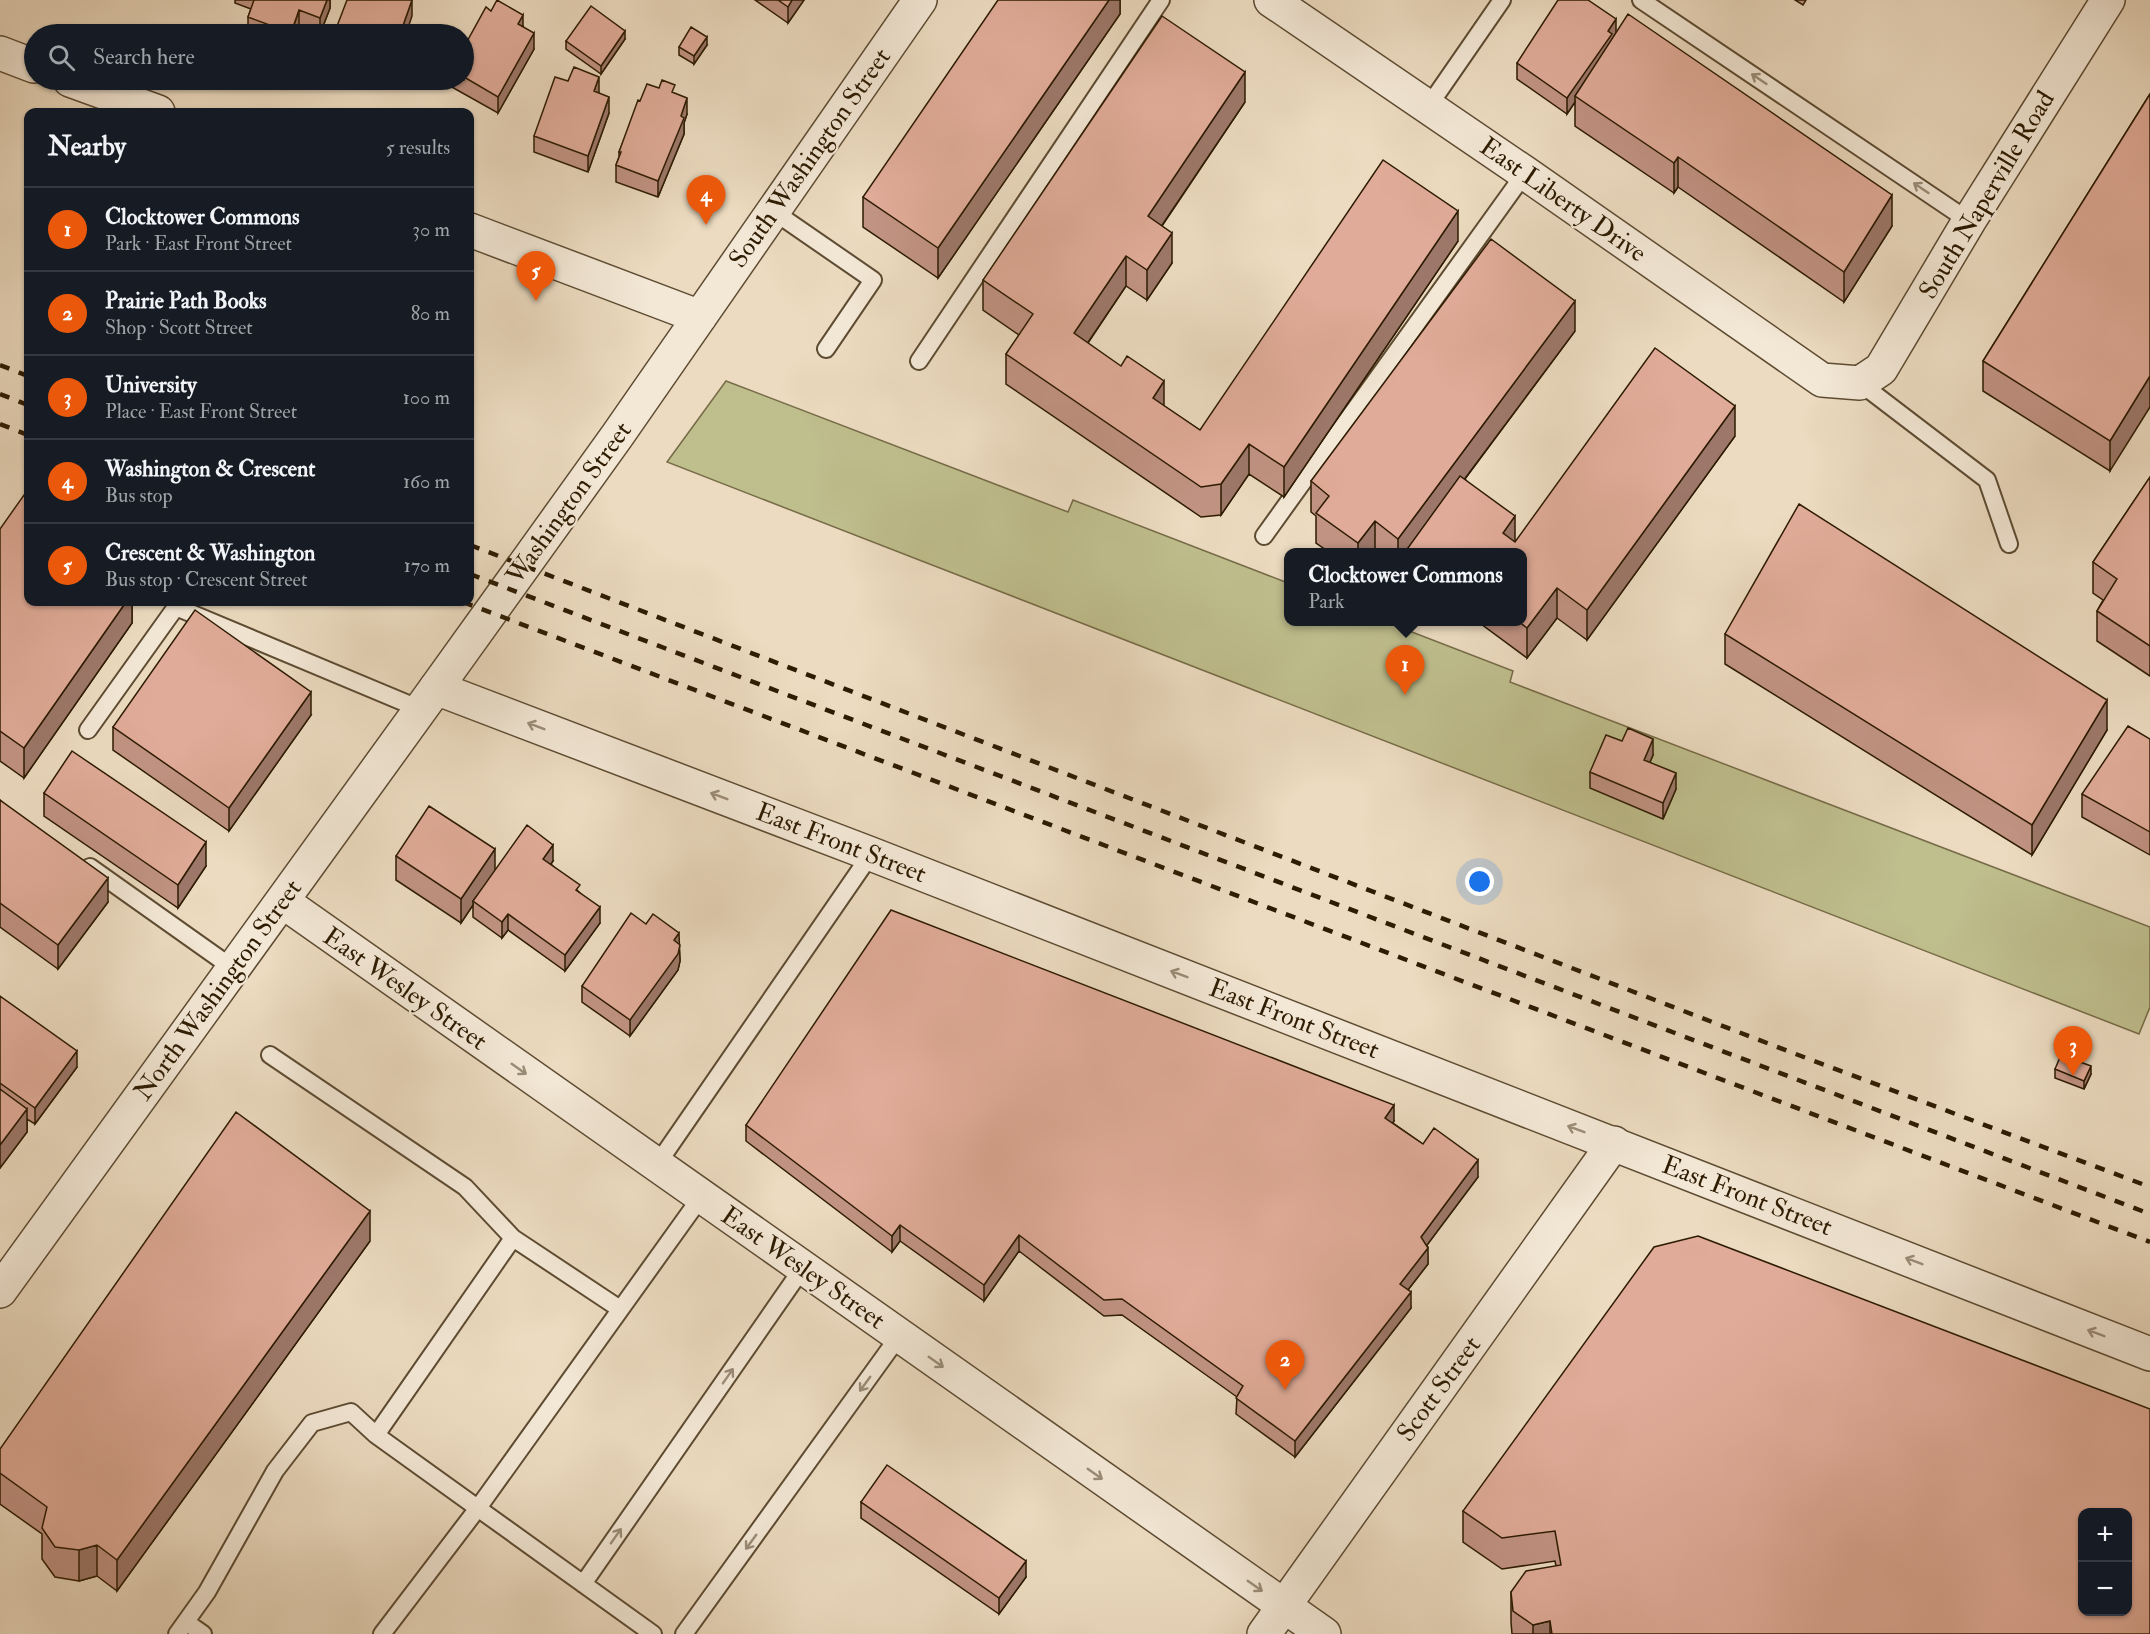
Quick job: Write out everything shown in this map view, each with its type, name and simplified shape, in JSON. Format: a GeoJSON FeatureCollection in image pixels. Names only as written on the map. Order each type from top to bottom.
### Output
{"type":"FeatureCollection","features":[{"type":"Feature","properties":{"kind":"street","name":"South Washington Street"},"geometry":{"type":"LineString","coordinates":[[700,317],[920,0]]}},
{"type":"Feature","properties":{"kind":"street","name":"East Liberty Drive"},"geometry":{"type":"LineString","coordinates":[[1271,0],[1822,380],[1860,383]]}},
{"type":"Feature","properties":{"kind":"street","name":"South Naperville Road"},"geometry":{"type":"LineString","coordinates":[[1860,383],[1881,369],[1969,221],[2108,0]]}},
{"type":"Feature","properties":{"kind":"street"},"geometry":{"type":"LineString","coordinates":[[0,53],[24,62]]}},
{"type":"Feature","properties":{"kind":"street"},"geometry":{"type":"LineString","coordinates":[[98,90],[147,108]]}},
{"type":"Feature","properties":{"kind":"street"},"geometry":{"type":"LineString","coordinates":[[474,232],[700,317]]}},
{"type":"Feature","properties":{"kind":"street","name":"Washington Street"},"geometry":{"type":"LineString","coordinates":[[428,699],[700,317]]}},
{"type":"Feature","properties":{"kind":"street","name":"East Front Street"},"geometry":{"type":"LineString","coordinates":[[428,699],[871,854],[2150,1354]]}},
{"type":"Feature","properties":{"kind":"street","name":"North Washington Street"},"geometry":{"type":"LineString","coordinates":[[0,1291],[428,699]]}},
{"type":"Feature","properties":{"kind":"street","name":"East Wesley Street"},"geometry":{"type":"LineString","coordinates":[[282,901],[802,1269],[1324,1634]]}},
{"type":"Feature","properties":{"kind":"street","name":"Scott Street"},"geometry":{"type":"LineString","coordinates":[[1264,1634],[1614,1143]]}},
{"type":"Feature","properties":{"kind":"lane"},"geometry":{"type":"LineString","coordinates":[[919,361],[1161,0]]}},
{"type":"Feature","properties":{"kind":"lane"},"geometry":{"type":"LineString","coordinates":[[1428,108],[1502,0]]}},
{"type":"Feature","properties":{"kind":"lane"},"geometry":{"type":"LineString","coordinates":[[1641,0],[1969,221]]}},
{"type":"Feature","properties":{"kind":"lane"},"geometry":{"type":"LineString","coordinates":[[1264,536],[1525,173]]}},
{"type":"Feature","properties":{"kind":"lane"},"geometry":{"type":"LineString","coordinates":[[773,211],[873,280],[825,349]]}},
{"type":"Feature","properties":{"kind":"lane"},"geometry":{"type":"LineString","coordinates":[[1860,383],[1987,480],[2009,544]]}},
{"type":"Feature","properties":{"kind":"lane"},"geometry":{"type":"LineString","coordinates":[[88,730],[176,607],[428,699]]}},
{"type":"Feature","properties":{"kind":"lane"},"geometry":{"type":"LineString","coordinates":[[656,1166],[871,854]]}},
{"type":"Feature","properties":{"kind":"lane"},"geometry":{"type":"LineString","coordinates":[[75,856],[234,969]]}},
{"type":"Feature","properties":{"kind":"lane"},"geometry":{"type":"LineString","coordinates":[[270,1055],[465,1187],[513,1238],[620,1309]]}},
{"type":"Feature","properties":{"kind":"lane"},"geometry":{"type":"LineString","coordinates":[[382,1634],[477,1508],[701,1197]]}},
{"type":"Feature","properties":{"kind":"lane"},"geometry":{"type":"LineString","coordinates":[[376,1436],[513,1238]]}},
{"type":"Feature","properties":{"kind":"lane"},"geometry":{"type":"LineString","coordinates":[[583,1584],[802,1269]]}},
{"type":"Feature","properties":{"kind":"lane"},"geometry":{"type":"LineString","coordinates":[[684,1634],[899,1336]]}},
{"type":"Feature","properties":{"kind":"lane"},"geometry":{"type":"LineString","coordinates":[[203,1634],[181,1628],[207,1592],[275,1471],[312,1423],[351,1412],[376,1436],[653,1634]]}},
{"type":"Feature","properties":{"kind":"shaded area"},"geometry":{"type":"Polygon","coordinates":[[[726,381],[1068,512],[1073,500],[1284,581],[1284,626],[1396,626],[1513,671],[1510,682],[2150,927],[2150,1007],[2139,1034],[667,462],[726,381]]]}},
{"type":"Feature","properties":{"kind":"building"},"geometry":{"type":"Polygon","coordinates":[[[254,0],[327,0],[320,18],[299,10],[294,24],[267,24],[248,17],[254,0]]]}},
{"type":"Feature","properties":{"kind":"building"},"geometry":{"type":"Polygon","coordinates":[[[347,0],[412,0],[404,24],[338,24],[347,0]]]}},
{"type":"Feature","properties":{"kind":"building"},"geometry":{"type":"Polygon","coordinates":[[[497,0],[523,15],[518,24],[534,33],[498,97],[474,83],[474,29],[486,7],[491,11],[497,0]]]}},
{"type":"Feature","properties":{"kind":"building"},"geometry":{"type":"Polygon","coordinates":[[[778,0],[792,0],[788,7],[778,0]]]}},
{"type":"Feature","properties":{"kind":"building"},"geometry":{"type":"Polygon","coordinates":[[[998,0],[1109,0],[938,248],[863,197],[998,0]]]}},
{"type":"Feature","properties":{"kind":"building"},"geometry":{"type":"Polygon","coordinates":[[[1558,0],[1588,0],[1616,19],[1608,31],[1612,34],[1567,98],[1517,63],[1558,0]]]}},
{"type":"Feature","properties":{"kind":"building"},"geometry":{"type":"Polygon","coordinates":[[[591,6],[625,31],[601,66],[566,41],[591,6]]]}},
{"type":"Feature","properties":{"kind":"building"},"geometry":{"type":"Polygon","coordinates":[[[1628,14],[1892,195],[1844,272],[1678,157],[1674,163],[1575,96],[1628,14]]]}},
{"type":"Feature","properties":{"kind":"building"},"geometry":{"type":"Polygon","coordinates":[[[1162,16],[1245,72],[1148,216],[1172,233],[1147,270],[1126,256],[1074,333],[1121,366],[1127,356],[1164,381],[1153,398],[1200,430],[1383,160],[1458,211],[1284,467],[1249,444],[1221,484],[1201,487],[1006,354],[1033,314],[983,280],[1162,16]]]}},
{"type":"Feature","properties":{"kind":"building"},"geometry":{"type":"Polygon","coordinates":[[[691,27],[707,37],[694,56],[679,47],[691,27]]]}},
{"type":"Feature","properties":{"kind":"building"},"geometry":{"type":"Polygon","coordinates":[[[574,67],[599,77],[594,91],[609,97],[588,156],[534,136],[555,77],[568,81],[574,67]]]}},
{"type":"Feature","properties":{"kind":"building"},"geometry":{"type":"Polygon","coordinates":[[[662,80],[675,85],[672,92],[687,98],[681,116],[684,118],[658,181],[616,165],[638,100],[640,101],[647,84],[659,88],[662,80]]]}},
{"type":"Feature","properties":{"kind":"building"},"geometry":{"type":"Polygon","coordinates":[[[2150,94],[2150,376],[2110,441],[1983,361],[2150,94]]]}},
{"type":"Feature","properties":{"kind":"building"},"geometry":{"type":"Polygon","coordinates":[[[1491,239],[1575,301],[1398,539],[1375,521],[1358,543],[1316,513],[1329,496],[1311,481],[1491,239]]]}},
{"type":"Feature","properties":{"kind":"building"},"geometry":{"type":"Polygon","coordinates":[[[1655,348],[1735,406],[1587,610],[1557,588],[1527,628],[1524,626],[1527,626],[1527,548],[1408,548],[1460,476],[1515,516],[1503,533],[1515,542],[1655,348]]]}},
{"type":"Feature","properties":{"kind":"building"},"geometry":{"type":"Polygon","coordinates":[[[2150,477],[2150,646],[2097,611],[2117,579],[2093,562],[2150,477]]]}},
{"type":"Feature","properties":{"kind":"building"},"geometry":{"type":"Polygon","coordinates":[[[24,495],[24,606],[123,606],[24,748],[0,731],[0,529],[24,495]]]}},
{"type":"Feature","properties":{"kind":"building"},"geometry":{"type":"Polygon","coordinates":[[[1799,504],[2107,700],[2032,825],[1725,634],[1799,504]]]}},
{"type":"Feature","properties":{"kind":"building"},"geometry":{"type":"Polygon","coordinates":[[[195,610],[311,692],[229,808],[113,727],[195,610]]]}},
{"type":"Feature","properties":{"kind":"building"},"geometry":{"type":"Polygon","coordinates":[[[2128,726],[2150,739],[2150,832],[2082,794],[2128,726]]]}},
{"type":"Feature","properties":{"kind":"building"},"geometry":{"type":"Polygon","coordinates":[[[1628,728],[1653,739],[1644,760],[1676,773],[1663,803],[1590,772],[1606,735],[1622,741],[1628,728]]]}},
{"type":"Feature","properties":{"kind":"building"},"geometry":{"type":"Polygon","coordinates":[[[72,751],[206,842],[178,885],[44,793],[72,751]]]}},
{"type":"Feature","properties":{"kind":"building"},"geometry":{"type":"Polygon","coordinates":[[[0,800],[108,878],[58,945],[0,903],[0,800]]]}},
{"type":"Feature","properties":{"kind":"building"},"geometry":{"type":"Polygon","coordinates":[[[429,806],[495,849],[461,899],[396,856],[429,806]]]}},
{"type":"Feature","properties":{"kind":"building"},"geometry":{"type":"Polygon","coordinates":[[[527,825],[553,845],[543,859],[580,885],[576,890],[600,907],[565,955],[508,914],[502,922],[473,901],[527,825]]]}},
{"type":"Feature","properties":{"kind":"building"},"geometry":{"type":"Polygon","coordinates":[[[891,910],[1394,1105],[1385,1118],[1423,1144],[1434,1128],[1478,1160],[1421,1237],[1428,1248],[1400,1284],[1411,1292],[1295,1441],[1236,1398],[1243,1386],[1122,1299],[1104,1300],[1019,1235],[984,1285],[900,1225],[892,1236],[746,1125],[891,910]]]}},
{"type":"Feature","properties":{"kind":"building"},"geometry":{"type":"Polygon","coordinates":[[[631,913],[646,924],[653,914],[679,933],[674,940],[680,945],[678,954],[630,1020],[582,986],[631,913]]]}},
{"type":"Feature","properties":{"kind":"building"},"geometry":{"type":"Polygon","coordinates":[[[0,996],[77,1051],[35,1108],[0,1083],[0,996]]]}},
{"type":"Feature","properties":{"kind":"building"},"geometry":{"type":"Polygon","coordinates":[[[2061,1055],[2091,1066],[2084,1081],[2055,1069],[2061,1055]]]}},
{"type":"Feature","properties":{"kind":"building"},"geometry":{"type":"Polygon","coordinates":[[[0,1089],[27,1109],[0,1145],[0,1089]]]}},
{"type":"Feature","properties":{"kind":"building"},"geometry":{"type":"Polygon","coordinates":[[[236,1112],[370,1211],[117,1560],[97,1545],[79,1550],[55,1547],[42,1528],[47,1507],[0,1473],[0,1449],[236,1112]]]}},
{"type":"Feature","properties":{"kind":"building"},"geometry":{"type":"Polygon","coordinates":[[[1698,1236],[2150,1409],[2150,1634],[1552,1634],[1550,1621],[1533,1625],[1513,1611],[1511,1592],[1526,1571],[1561,1565],[1555,1531],[1502,1538],[1463,1511],[1654,1247],[1698,1236]]]}},
{"type":"Feature","properties":{"kind":"building"},"geometry":{"type":"Polygon","coordinates":[[[887,1465],[1026,1561],[999,1598],[861,1502],[887,1465]]]}},
{"type":"Feature","properties":{"kind":"railway"},"geometry":{"type":"LineString","coordinates":[[0,365],[24,374]]}},
{"type":"Feature","properties":{"kind":"railway"},"geometry":{"type":"LineString","coordinates":[[0,394],[24,403]]}},
{"type":"Feature","properties":{"kind":"railway"},"geometry":{"type":"LineString","coordinates":[[0,424],[24,433]]}},
{"type":"Feature","properties":{"kind":"railway"},"geometry":{"type":"LineString","coordinates":[[474,547],[1793,1053],[2150,1187]]}},
{"type":"Feature","properties":{"kind":"railway"},"geometry":{"type":"LineString","coordinates":[[474,576],[2150,1214]]}},
{"type":"Feature","properties":{"kind":"railway"},"geometry":{"type":"LineString","coordinates":[[474,606],[2150,1242]]}},
{"type":"Feature","properties":{"kind":"place","name":"Washington & Crescent"},"geometry":{"type":"Point","coordinates":[706,225]}},
{"type":"Feature","properties":{"kind":"place","name":"Crescent & Washington"},"geometry":{"type":"Point","coordinates":[536,301]}},
{"type":"Feature","properties":{"kind":"place","name":"Clocktower Commons"},"geometry":{"type":"Point","coordinates":[1405,695]}},
{"type":"Feature","properties":{"kind":"place","name":"University"},"geometry":{"type":"Point","coordinates":[2073,1076]}},
{"type":"Feature","properties":{"kind":"place","name":"Prairie Path Books"},"geometry":{"type":"Point","coordinates":[1285,1390]}}]}
